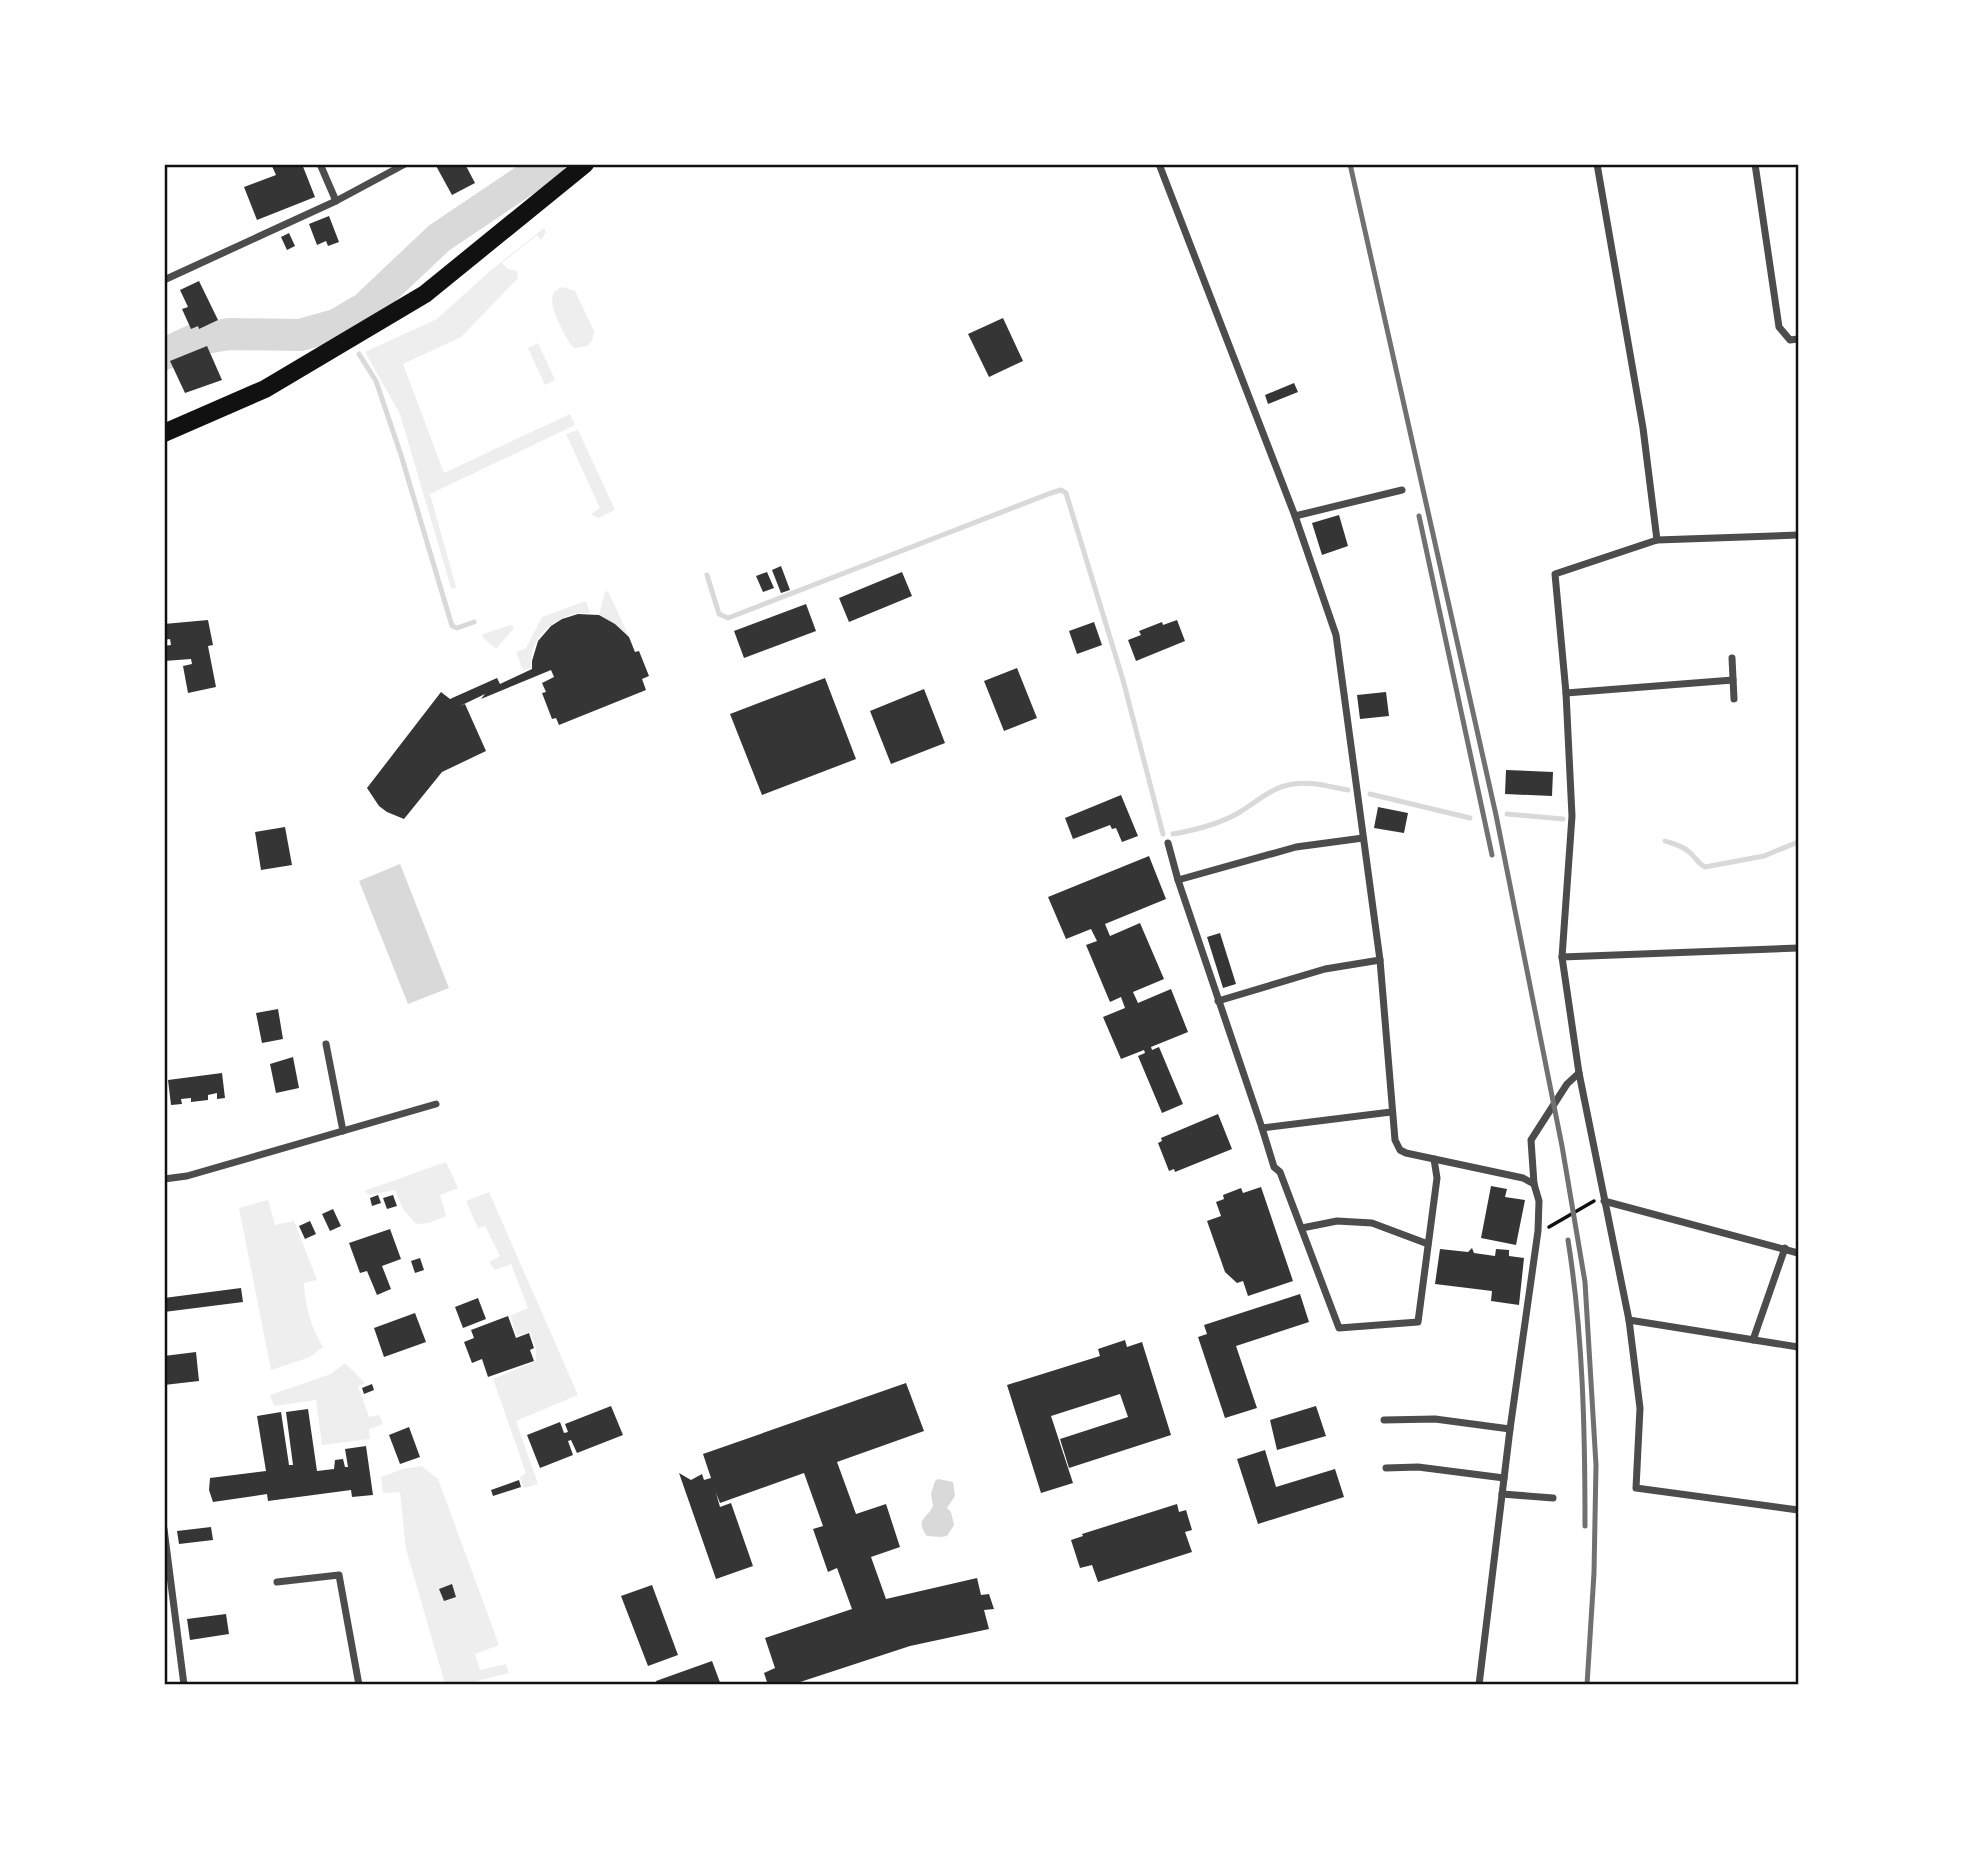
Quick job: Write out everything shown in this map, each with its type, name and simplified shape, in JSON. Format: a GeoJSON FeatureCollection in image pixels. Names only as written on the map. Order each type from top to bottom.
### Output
{"type":"FeatureCollection","features":[{"type":"Feature","properties":{"kind":"main road"},"geometry":{"type":"LineString","coordinates":[[164,433],[265,389],[425,294],[578,167]]}},
{"type":"Feature","properties":{"kind":"street"},"geometry":{"type":"LineString","coordinates":[[320,164],[337,201]]}},
{"type":"Feature","properties":{"kind":"street"},"geometry":{"type":"LineString","coordinates":[[164,280],[337,201],[405,164]]}},
{"type":"Feature","properties":{"kind":"street"},"geometry":{"type":"LineString","coordinates":[[1159,164],[1295,516],[1336,635],[1380,960],[1395,1140],[1400,1150],[1523,1178],[1534,1184]]}},
{"type":"Feature","properties":{"kind":"street"},"geometry":{"type":"LineString","coordinates":[[1597,164],[1643,428],[1657,540]]}},
{"type":"Feature","properties":{"kind":"street"},"geometry":{"type":"LineString","coordinates":[[1755,164],[1779,327],[1790,340],[1798,338]]}},
{"type":"Feature","properties":{"kind":"street"},"geometry":{"type":"LineString","coordinates":[[1295,516],[1402,490]]}},
{"type":"Feature","properties":{"kind":"street"},"geometry":{"type":"LineString","coordinates":[[1798,535],[1657,540],[1555,574],[1566,693],[1572,816],[1562,957],[1601,1200],[1629,1320],[1640,1408],[1636,1488],[1798,1510]]}},
{"type":"Feature","properties":{"kind":"street"},"geometry":{"type":"LineString","coordinates":[[1732,658],[1734,699]]}},
{"type":"Feature","properties":{"kind":"street"},"geometry":{"type":"LineString","coordinates":[[1566,693],[1733,680]]}},
{"type":"Feature","properties":{"kind":"street"},"geometry":{"type":"LineString","coordinates":[[1178,880],[1296,848],[1363,838]]}},
{"type":"Feature","properties":{"kind":"street"},"geometry":{"type":"LineString","coordinates":[[1168,843],[1274,1167],[1280,1172],[1339,1328],[1418,1322],[1437,1178],[1434,1159]]}},
{"type":"Feature","properties":{"kind":"street"},"geometry":{"type":"LineString","coordinates":[[1562,957],[1798,948]]}},
{"type":"Feature","properties":{"kind":"street"},"geometry":{"type":"LineString","coordinates":[[1218,1001],[1325,970],[1380,960]]}},
{"type":"Feature","properties":{"kind":"street"},"geometry":{"type":"LineString","coordinates":[[326,1044],[343,1131]]}},
{"type":"Feature","properties":{"kind":"street"},"geometry":{"type":"LineString","coordinates":[[1479,1685],[1510,1429],[1537,1241],[1539,1201],[1534,1184],[1531,1140],[1567,1084],[1579,1073]]}},
{"type":"Feature","properties":{"kind":"street"},"geometry":{"type":"LineString","coordinates":[[164,1179],[187,1176],[436,1104]]}},
{"type":"Feature","properties":{"kind":"street"},"geometry":{"type":"LineString","coordinates":[[1262,1128],[1391,1112]]}},
{"type":"Feature","properties":{"kind":"street"},"geometry":{"type":"LineString","coordinates":[[1601,1200],[1798,1253]]}},
{"type":"Feature","properties":{"kind":"street"},"geometry":{"type":"LineString","coordinates":[[1302,1228],[1337,1221],[1372,1223],[1428,1244]]}},
{"type":"Feature","properties":{"kind":"street"},"geometry":{"type":"LineString","coordinates":[[1753,1340],[1785,1248]]}},
{"type":"Feature","properties":{"kind":"street"},"geometry":{"type":"LineString","coordinates":[[1629,1320],[1798,1347]]}},
{"type":"Feature","properties":{"kind":"street"},"geometry":{"type":"LineString","coordinates":[[1384,1420],[1435,1419],[1510,1429]]}},
{"type":"Feature","properties":{"kind":"street"},"geometry":{"type":"LineString","coordinates":[[1387,1468],[1418,1467],[1504,1478]]}},
{"type":"Feature","properties":{"kind":"street"},"geometry":{"type":"LineString","coordinates":[[1502,1494],[1553,1497]]}},
{"type":"Feature","properties":{"kind":"street"},"geometry":{"type":"LineString","coordinates":[[164,1529],[184,1685]]}},
{"type":"Feature","properties":{"kind":"street"},"geometry":{"type":"LineString","coordinates":[[277,1582],[339,1575],[359,1685]]}},
{"type":"Feature","properties":{"kind":"path"},"geometry":{"type":"LineString","coordinates":[[1548,1227],[1601,1200]]}},
{"type":"Feature","properties":{"kind":"shaded area"},"geometry":{"type":"Polygon","coordinates":[[[544,228],[546,232],[541,240],[537,235],[502,263],[508,269],[517,271],[518,278],[461,337],[403,364],[444,473],[570,414],[575,425],[430,494],[456,587],[454,589],[451,588],[400,414],[365,352],[437,319],[490,271],[544,228]]]}},
{"type":"Feature","properties":{"kind":"shaded area"},"geometry":{"type":"Polygon","coordinates":[[[563,287],[575,291],[594,331],[592,341],[587,346],[574,348],[570,344],[554,312],[553,296],[563,287]]]}},
{"type":"Feature","properties":{"kind":"shaded area"},"geometry":{"type":"Polygon","coordinates":[[[538,343],[555,380],[545,385],[528,348],[538,343]]]}},
{"type":"Feature","properties":{"kind":"shaded area"},"geometry":{"type":"Polygon","coordinates":[[[578,430],[615,510],[598,518],[591,514],[600,508],[566,434],[578,430]]]}},
{"type":"Feature","properties":{"kind":"shaded area"},"geometry":{"type":"Polygon","coordinates":[[[608,591],[629,637],[615,624],[599,615],[605,592],[608,591]]]}},
{"type":"Feature","properties":{"kind":"shaded area"},"geometry":{"type":"Polygon","coordinates":[[[586,601],[590,613],[568,616],[548,627],[540,635],[531,656],[531,668],[523,670],[516,652],[526,648],[542,617],[586,601]]]}},
{"type":"Feature","properties":{"kind":"shaded area"},"geometry":{"type":"Polygon","coordinates":[[[511,625],[514,628],[496,649],[482,637],[483,634],[511,625]]]}},
{"type":"Feature","properties":{"kind":"shaded area"},"geometry":{"type":"Polygon","coordinates":[[[400,864],[449,988],[408,1004],[359,881],[400,864]]]}},
{"type":"Feature","properties":{"kind":"shaded area"},"geometry":{"type":"Polygon","coordinates":[[[446,1162],[458,1188],[440,1195],[446,1216],[429,1223],[416,1224],[403,1209],[395,1190],[369,1195],[364,1191],[446,1162]]]}},
{"type":"Feature","properties":{"kind":"shaded area"},"geometry":{"type":"Polygon","coordinates":[[[489,1192],[578,1395],[516,1421],[538,1484],[524,1488],[520,1477],[526,1473],[493,1379],[536,1361],[536,1348],[530,1332],[517,1336],[510,1316],[528,1308],[511,1264],[495,1270],[489,1262],[500,1256],[485,1226],[478,1228],[466,1201],[489,1192]]]}},
{"type":"Feature","properties":{"kind":"shaded area"},"geometry":{"type":"Polygon","coordinates":[[[268,1200],[275,1225],[294,1221],[317,1280],[304,1283],[309,1316],[323,1347],[310,1357],[271,1370],[239,1208],[268,1200]]]}},
{"type":"Feature","properties":{"kind":"shaded area"},"geometry":{"type":"Polygon","coordinates":[[[345,1363],[365,1383],[358,1386],[369,1417],[379,1415],[383,1424],[369,1429],[370,1439],[322,1445],[316,1400],[274,1406],[270,1395],[331,1374],[345,1363]]]}},
{"type":"Feature","properties":{"kind":"shaded area"},"geometry":{"type":"Polygon","coordinates":[[[421,1466],[438,1479],[499,1645],[475,1654],[480,1670],[506,1664],[509,1673],[465,1684],[445,1684],[406,1549],[400,1492],[383,1493],[381,1477],[421,1466]]]}},
{"type":"Feature","properties":{"kind":"shaded area"},"geometry":{"type":"Polygon","coordinates":[[[938,1479],[953,1482],[955,1496],[947,1508],[951,1512],[954,1525],[947,1536],[941,1537],[927,1536],[922,1526],[923,1519],[933,1506],[931,1494],[938,1479]]]}},
{"type":"Feature","properties":{"kind":"building"},"geometry":{"type":"Polygon","coordinates":[[[271,164],[302,164],[315,197],[257,220],[244,187],[276,175],[271,164]]]}},
{"type":"Feature","properties":{"kind":"building"},"geometry":{"type":"Polygon","coordinates":[[[435,164],[465,164],[475,183],[452,195],[435,164]]]}},
{"type":"Feature","properties":{"kind":"building"},"geometry":{"type":"Polygon","coordinates":[[[329,216],[339,242],[328,246],[326,241],[317,245],[309,224],[329,216]]]}},
{"type":"Feature","properties":{"kind":"building"},"geometry":{"type":"Polygon","coordinates":[[[289,233],[295,246],[287,250],[281,237],[289,233]]]}},
{"type":"Feature","properties":{"kind":"building"},"geometry":{"type":"Polygon","coordinates":[[[199,281],[218,320],[199,329],[198,326],[191,329],[182,309],[188,307],[180,290],[199,281]]]}},
{"type":"Feature","properties":{"kind":"building"},"geometry":{"type":"Polygon","coordinates":[[[1003,318],[1023,361],[989,377],[968,334],[1003,318]]]}},
{"type":"Feature","properties":{"kind":"building"},"geometry":{"type":"Polygon","coordinates":[[[207,346],[222,380],[185,393],[170,361],[207,346]]]}},
{"type":"Feature","properties":{"kind":"building"},"geometry":{"type":"Polygon","coordinates":[[[1294,383],[1298,392],[1268,404],[1265,395],[1294,383]]]}},
{"type":"Feature","properties":{"kind":"building"},"geometry":{"type":"Polygon","coordinates":[[[1339,515],[1348,546],[1322,555],[1312,523],[1339,515]]]}},
{"type":"Feature","properties":{"kind":"building"},"geometry":{"type":"Polygon","coordinates":[[[781,566],[790,590],[781,593],[772,570],[781,566]]]}},
{"type":"Feature","properties":{"kind":"building"},"geometry":{"type":"Polygon","coordinates":[[[767,572],[774,588],[763,592],[756,576],[767,572]]]}},
{"type":"Feature","properties":{"kind":"building"},"geometry":{"type":"Polygon","coordinates":[[[902,572],[912,596],[849,622],[839,598],[902,572]]]}},
{"type":"Feature","properties":{"kind":"building"},"geometry":{"type":"Polygon","coordinates":[[[806,604],[816,631],[744,658],[734,631],[806,604]]]}},
{"type":"Feature","properties":{"kind":"building"},"geometry":{"type":"Polygon","coordinates":[[[578,614],[599,615],[615,624],[629,637],[635,652],[639,651],[649,676],[642,679],[646,690],[559,725],[556,718],[552,719],[542,693],[546,692],[542,683],[554,677],[551,670],[481,699],[485,694],[460,706],[465,704],[486,751],[442,772],[404,819],[379,806],[367,788],[441,692],[450,699],[497,678],[500,684],[532,669],[538,641],[551,626],[578,614]]]}},
{"type":"Feature","properties":{"kind":"building"},"geometry":{"type":"Polygon","coordinates":[[[208,620],[213,645],[208,646],[216,687],[188,693],[183,666],[192,664],[191,659],[164,661],[164,646],[171,645],[170,639],[164,640],[164,624],[208,620]]]}},
{"type":"Feature","properties":{"kind":"building"},"geometry":{"type":"Polygon","coordinates":[[[1177,620],[1185,641],[1136,661],[1128,640],[1141,635],[1139,631],[1162,622],[1163,625],[1177,620]]]}},
{"type":"Feature","properties":{"kind":"building"},"geometry":{"type":"Polygon","coordinates":[[[1094,622],[1102,645],[1077,654],[1069,631],[1094,622]]]}},
{"type":"Feature","properties":{"kind":"building"},"geometry":{"type":"Polygon","coordinates":[[[1017,668],[1037,718],[1004,731],[984,681],[1017,668]]]}},
{"type":"Feature","properties":{"kind":"building"},"geometry":{"type":"Polygon","coordinates":[[[825,678],[856,759],[762,795],[730,714],[825,678]]]}},
{"type":"Feature","properties":{"kind":"building"},"geometry":{"type":"Polygon","coordinates":[[[924,689],[945,743],[891,764],[870,711],[924,689]]]}},
{"type":"Feature","properties":{"kind":"building"},"geometry":{"type":"Polygon","coordinates":[[[1386,692],[1389,716],[1360,719],[1357,695],[1386,692]]]}},
{"type":"Feature","properties":{"kind":"building"},"geometry":{"type":"Polygon","coordinates":[[[1506,770],[1553,772],[1552,796],[1505,794],[1506,770]]]}},
{"type":"Feature","properties":{"kind":"building"},"geometry":{"type":"Polygon","coordinates":[[[1121,795],[1138,836],[1122,842],[1116,828],[1112,829],[1110,825],[1073,839],[1065,818],[1121,795]]]}},
{"type":"Feature","properties":{"kind":"building"},"geometry":{"type":"Polygon","coordinates":[[[1378,807],[1408,813],[1404,833],[1374,828],[1378,807]]]}},
{"type":"Feature","properties":{"kind":"building"},"geometry":{"type":"Polygon","coordinates":[[[285,827],[292,865],[261,870],[255,832],[285,827]]]}},
{"type":"Feature","properties":{"kind":"building"},"geometry":{"type":"Polygon","coordinates":[[[1149,856],[1166,899],[1105,924],[1110,936],[1140,923],[1164,979],[1133,992],[1138,1003],[1171,989],[1188,1032],[1151,1047],[1152,1050],[1159,1047],[1183,1104],[1162,1113],[1138,1056],[1145,1053],[1144,1050],[1121,1059],[1103,1017],[1125,1008],[1121,997],[1110,1002],[1086,945],[1097,941],[1091,929],[1066,939],[1048,897],[1149,856]]]}},
{"type":"Feature","properties":{"kind":"building"},"geometry":{"type":"Polygon","coordinates":[[[1220,933],[1236,984],[1223,988],[1207,937],[1220,933]]]}},
{"type":"Feature","properties":{"kind":"building"},"geometry":{"type":"Polygon","coordinates":[[[278,1009],[283,1039],[262,1043],[256,1013],[278,1009]]]}},
{"type":"Feature","properties":{"kind":"building"},"geometry":{"type":"Polygon","coordinates":[[[293,1057],[299,1088],[276,1093],[270,1064],[293,1057]]]}},
{"type":"Feature","properties":{"kind":"building"},"geometry":{"type":"Polygon","coordinates":[[[222,1073],[225,1098],[217,1099],[217,1093],[208,1095],[208,1100],[191,1102],[191,1098],[181,1099],[182,1104],[171,1105],[168,1080],[222,1073]]]}},
{"type":"Feature","properties":{"kind":"building"},"geometry":{"type":"Polygon","coordinates":[[[1218,1114],[1232,1149],[1175,1172],[1174,1169],[1169,1171],[1158,1143],[1162,1141],[1161,1138],[1218,1114]]]}},
{"type":"Feature","properties":{"kind":"building"},"geometry":{"type":"Polygon","coordinates":[[[1491,1186],[1507,1189],[1505,1197],[1525,1200],[1516,1245],[1481,1238],[1491,1186]]]}},
{"type":"Feature","properties":{"kind":"building"},"geometry":{"type":"Polygon","coordinates":[[[1261,1187],[1293,1281],[1248,1296],[1243,1281],[1237,1283],[1225,1272],[1207,1221],[1221,1216],[1216,1202],[1224,1199],[1223,1195],[1241,1188],[1243,1193],[1261,1187]]]}},
{"type":"Feature","properties":{"kind":"building"},"geometry":{"type":"Polygon","coordinates":[[[378,1195],[381,1203],[372,1206],[370,1198],[378,1195]]]}},
{"type":"Feature","properties":{"kind":"building"},"geometry":{"type":"Polygon","coordinates":[[[393,1195],[397,1206],[387,1209],[383,1198],[393,1195]]]}},
{"type":"Feature","properties":{"kind":"building"},"geometry":{"type":"Polygon","coordinates":[[[333,1209],[341,1226],[330,1231],[322,1214],[333,1209]]]}},
{"type":"Feature","properties":{"kind":"building"},"geometry":{"type":"Polygon","coordinates":[[[310,1221],[316,1234],[305,1239],[299,1226],[310,1221]]]}},
{"type":"Feature","properties":{"kind":"building"},"geometry":{"type":"Polygon","coordinates":[[[390,1229],[401,1259],[382,1266],[391,1289],[377,1295],[367,1271],[360,1273],[349,1243],[390,1229]]]}},
{"type":"Feature","properties":{"kind":"building"},"geometry":{"type":"Polygon","coordinates":[[[1472,1248],[1474,1253],[1495,1256],[1496,1249],[1509,1250],[1509,1256],[1524,1258],[1519,1305],[1491,1301],[1492,1291],[1435,1284],[1440,1249],[1468,1252],[1472,1248]]]}},
{"type":"Feature","properties":{"kind":"building"},"geometry":{"type":"Polygon","coordinates":[[[420,1258],[424,1270],[415,1273],[411,1261],[420,1258]]]}},
{"type":"Feature","properties":{"kind":"building"},"geometry":{"type":"Polygon","coordinates":[[[241,1288],[243,1302],[164,1312],[164,1298],[241,1288]]]}},
{"type":"Feature","properties":{"kind":"building"},"geometry":{"type":"Polygon","coordinates":[[[1300,1294],[1309,1322],[1236,1346],[1257,1408],[1225,1418],[1198,1337],[1207,1334],[1204,1325],[1300,1294]]]}},
{"type":"Feature","properties":{"kind":"building"},"geometry":{"type":"Polygon","coordinates":[[[478,1298],[486,1319],[463,1328],[455,1307],[478,1298]]]}},
{"type":"Feature","properties":{"kind":"building"},"geometry":{"type":"Polygon","coordinates":[[[415,1313],[426,1342],[384,1357],[374,1328],[415,1313]]]}},
{"type":"Feature","properties":{"kind":"building"},"geometry":{"type":"Polygon","coordinates":[[[508,1316],[516,1338],[529,1333],[534,1348],[530,1350],[534,1361],[488,1377],[482,1359],[472,1363],[464,1342],[474,1338],[471,1330],[508,1316]]]}},
{"type":"Feature","properties":{"kind":"building"},"geometry":{"type":"Polygon","coordinates":[[[1125,1340],[1127,1347],[1142,1342],[1171,1435],[1069,1468],[1060,1439],[1128,1417],[1120,1394],[1051,1416],[1073,1483],[1041,1493],[1007,1385],[1100,1356],[1098,1349],[1125,1340]]]}},
{"type":"Feature","properties":{"kind":"building"},"geometry":{"type":"Polygon","coordinates":[[[196,1352],[199,1381],[164,1385],[164,1356],[196,1352]]]}},
{"type":"Feature","properties":{"kind":"building"},"geometry":{"type":"Polygon","coordinates":[[[906,1383],[924,1431],[837,1462],[856,1514],[886,1504],[900,1547],[871,1557],[886,1599],[977,1578],[981,1595],[989,1594],[994,1609],[984,1610],[989,1629],[910,1646],[791,1685],[768,1685],[764,1673],[775,1668],[765,1638],[852,1609],[837,1568],[828,1572],[813,1529],[823,1526],[804,1473],[720,1503],[716,1493],[720,1507],[731,1503],[753,1566],[716,1579],[679,1473],[691,1480],[702,1474],[704,1480],[711,1478],[703,1454],[906,1383]]]}},
{"type":"Feature","properties":{"kind":"building"},"geometry":{"type":"Polygon","coordinates":[[[372,1384],[374,1390],[364,1394],[362,1388],[372,1384]]]}},
{"type":"Feature","properties":{"kind":"building"},"geometry":{"type":"Polygon","coordinates":[[[611,1406],[623,1435],[577,1453],[571,1440],[568,1441],[573,1455],[540,1468],[527,1435],[560,1422],[564,1433],[568,1432],[565,1424],[611,1406]]]}},
{"type":"Feature","properties":{"kind":"building"},"geometry":{"type":"Polygon","coordinates":[[[1316,1406],[1326,1436],[1277,1450],[1270,1420],[1316,1406]]]}},
{"type":"Feature","properties":{"kind":"building"},"geometry":{"type":"Polygon","coordinates":[[[308,1409],[317,1471],[334,1469],[335,1460],[343,1459],[345,1467],[348,1467],[345,1449],[366,1446],[373,1495],[352,1497],[351,1490],[268,1501],[267,1494],[213,1502],[209,1490],[210,1478],[266,1471],[257,1416],[281,1412],[289,1465],[293,1465],[286,1412],[308,1409]]]}},
{"type":"Feature","properties":{"kind":"building"},"geometry":{"type":"Polygon","coordinates":[[[409,1427],[420,1457],[400,1464],[389,1435],[409,1427]]]}},
{"type":"Feature","properties":{"kind":"building"},"geometry":{"type":"Polygon","coordinates":[[[1265,1450],[1276,1487],[1335,1469],[1344,1497],[1258,1524],[1237,1459],[1265,1450]]]}},
{"type":"Feature","properties":{"kind":"building"},"geometry":{"type":"Polygon","coordinates":[[[519,1480],[521,1487],[493,1496],[491,1490],[519,1480]]]}},
{"type":"Feature","properties":{"kind":"building"},"geometry":{"type":"Polygon","coordinates":[[[1177,1504],[1179,1512],[1186,1510],[1192,1530],[1185,1532],[1192,1552],[1098,1582],[1092,1565],[1080,1568],[1071,1540],[1083,1536],[1082,1534],[1177,1504]]]}},
{"type":"Feature","properties":{"kind":"building"},"geometry":{"type":"Polygon","coordinates":[[[211,1527],[213,1540],[179,1544],[177,1531],[211,1527]]]}},
{"type":"Feature","properties":{"kind":"building"},"geometry":{"type":"Polygon","coordinates":[[[452,1584],[456,1597],[444,1601],[439,1589],[452,1584]]]}},
{"type":"Feature","properties":{"kind":"building"},"geometry":{"type":"Polygon","coordinates":[[[652,1585],[678,1655],[648,1666],[621,1596],[652,1585]]]}},
{"type":"Feature","properties":{"kind":"building"},"geometry":{"type":"Polygon","coordinates":[[[226,1614],[229,1634],[190,1640],[187,1619],[226,1614]]]}},
{"type":"Feature","properties":{"kind":"building"},"geometry":{"type":"Polygon","coordinates":[[[712,1661],[721,1685],[657,1685],[656,1681],[712,1661]]]}},
{"type":"Feature","properties":{"kind":"waterway"},"geometry":{"type":"LineString","coordinates":[[164,354],[194,340],[229,334],[300,335],[336,325],[365,308],[439,238],[549,164]]}},
{"type":"Feature","properties":{"kind":"waterway"},"geometry":{"type":"LineString","coordinates":[[359,354],[376,381],[452,626],[457,628],[474,622]]}},
{"type":"Feature","properties":{"kind":"waterway"},"geometry":{"type":"LineString","coordinates":[[707,575],[719,614],[728,618],[1061,490],[1066,493],[1123,680],[1163,834]]}},
{"type":"Feature","properties":{"kind":"waterway"},"geometry":{"type":"LineString","coordinates":[[1173,834],[1224,820],[1285,786],[1307,783],[1348,790]]}},
{"type":"Feature","properties":{"kind":"waterway"},"geometry":{"type":"LineString","coordinates":[[1370,794],[1470,818]]}},
{"type":"Feature","properties":{"kind":"waterway"},"geometry":{"type":"LineString","coordinates":[[1507,814],[1563,819]]}},
{"type":"Feature","properties":{"kind":"waterway"},"geometry":{"type":"LineString","coordinates":[[1665,841],[1685,849],[1705,867],[1764,856],[1798,842]]}},
{"type":"Feature","properties":{"kind":"railway"},"geometry":{"type":"LineString","coordinates":[[1350,164],[1496,815],[1562,1146],[1585,1282],[1596,1465],[1594,1573],[1587,1685]]}},
{"type":"Feature","properties":{"kind":"railway"},"geometry":{"type":"LineString","coordinates":[[1419,516],[1492,855]]}},
{"type":"Feature","properties":{"kind":"railway"},"geometry":{"type":"LineString","coordinates":[[1568,1240],[1582,1382],[1585,1526]]}}]}
